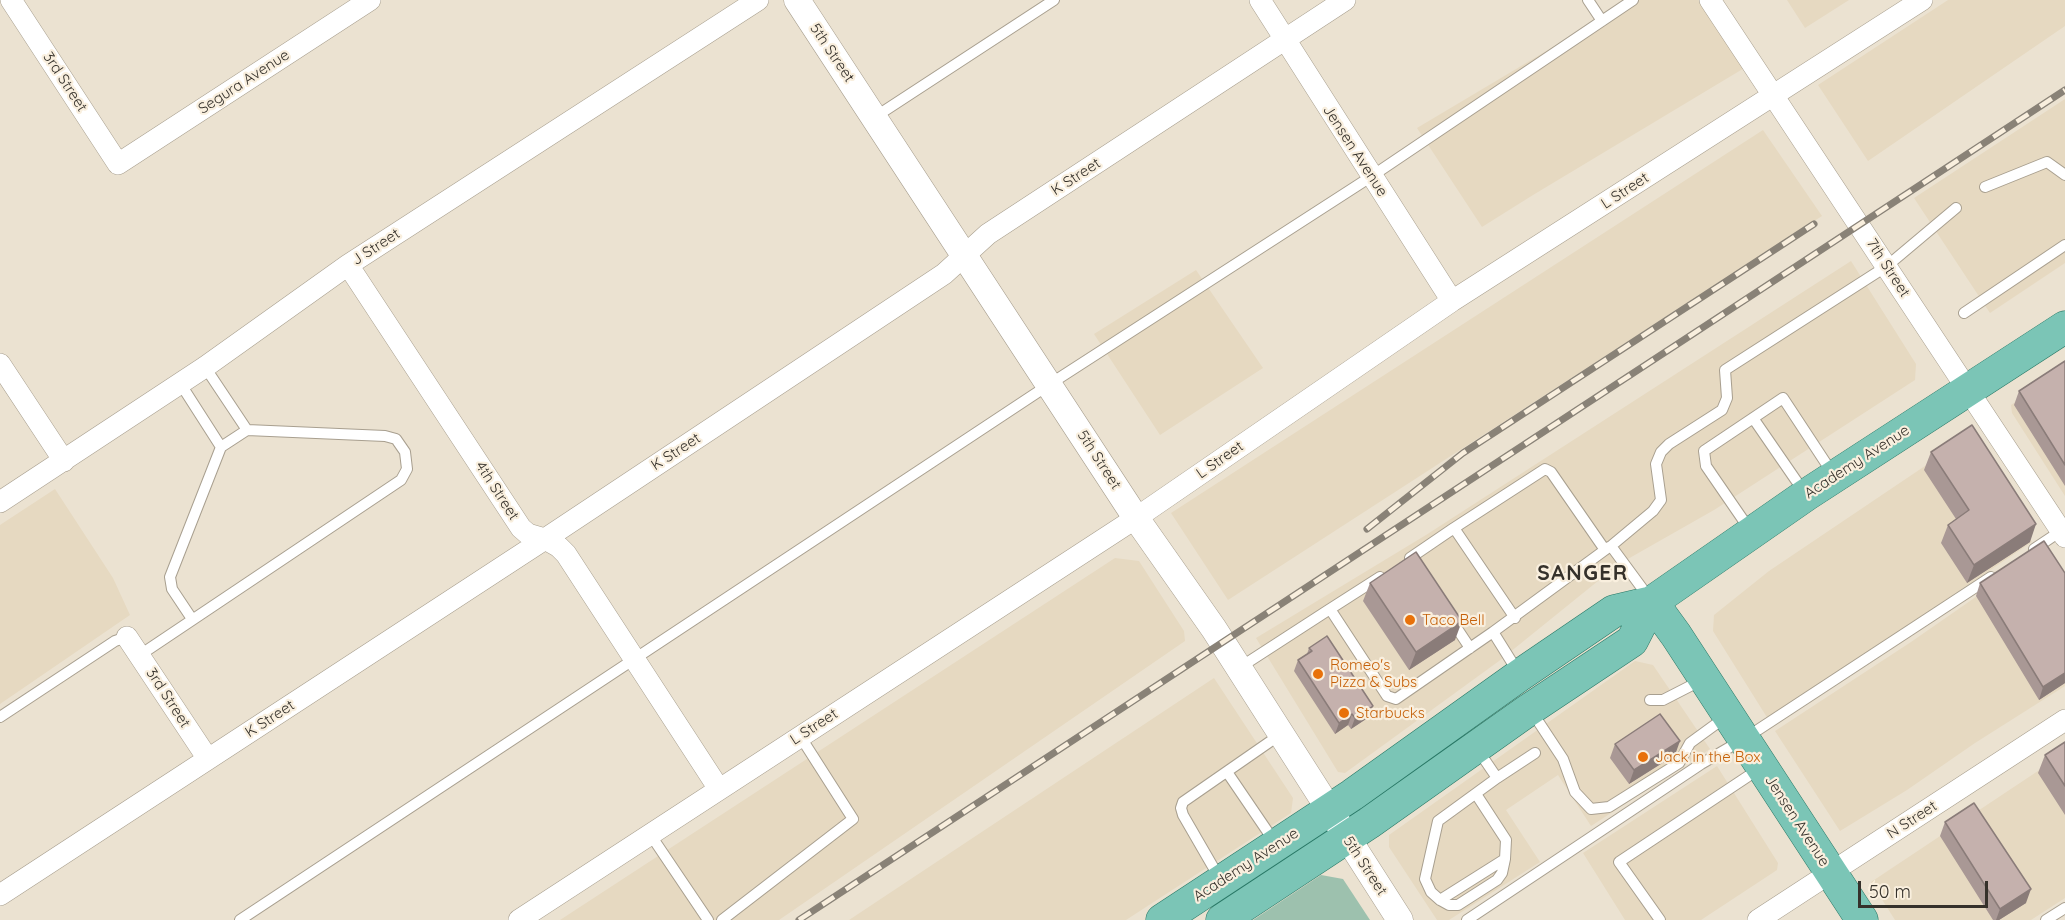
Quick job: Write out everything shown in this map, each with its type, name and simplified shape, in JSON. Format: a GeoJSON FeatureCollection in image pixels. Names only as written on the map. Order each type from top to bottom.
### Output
{"type":"FeatureCollection","features":[{"type":"Feature","properties":{"kind":"main road","name":"Academy Avenue"},"geometry":{"type":"LineString","coordinates":[[1173,916],[1614,611],[1652,602],[1806,495],[2065,327]]}},
{"type":"Feature","properties":{"kind":"main road","name":"Jensen Avenue"},"geometry":{"type":"LineString","coordinates":[[1652,602],[1862,920]]}},
{"type":"Feature","properties":{"kind":"main road"},"geometry":{"type":"LineString","coordinates":[[1222,920],[1347,838],[1530,709],[1632,641],[1652,602]]}},
{"type":"Feature","properties":{"kind":"street","name":"3rd Street"},"geometry":{"type":"LineString","coordinates":[[11,0],[118,164]]}},
{"type":"Feature","properties":{"kind":"street","name":"Segura Avenue"},"geometry":{"type":"LineString","coordinates":[[118,164],[370,0]]}},
{"type":"Feature","properties":{"kind":"street","name":"J Street"},"geometry":{"type":"LineString","coordinates":[[0,502],[205,367],[348,266],[758,0]]}},
{"type":"Feature","properties":{"kind":"street","name":"5th Street"},"geometry":{"type":"LineString","coordinates":[[797,0],[1136,518],[1214,629],[1400,920]]}},
{"type":"Feature","properties":{"kind":"street","name":"Jensen Avenue"},"geometry":{"type":"LineString","coordinates":[[1260,0],[1284,41],[1452,300]]}},
{"type":"Feature","properties":{"kind":"street","name":"K Street"},"geometry":{"type":"LineString","coordinates":[[0,894],[545,539],[944,274],[988,234],[1345,0]]}},
{"type":"Feature","properties":{"kind":"street","name":"7th Street"},"geometry":{"type":"LineString","coordinates":[[1710,0],[2064,532]]}},
{"type":"Feature","properties":{"kind":"street","name":"L Street"},"geometry":{"type":"LineString","coordinates":[[519,920],[1136,518],[1452,300],[1922,0]]}},
{"type":"Feature","properties":{"kind":"street","name":"4th Street"},"geometry":{"type":"LineString","coordinates":[[348,266],[521,528],[528,534],[545,539],[567,554],[720,789]]}},
{"type":"Feature","properties":{"kind":"street"},"geometry":{"type":"LineString","coordinates":[[0,364],[64,461]]}},
{"type":"Feature","properties":{"kind":"street","name":"3rd Street"},"geometry":{"type":"LineString","coordinates":[[128,637],[208,759]]}},
{"type":"Feature","properties":{"kind":"street","name":"N Street"},"geometry":{"type":"LineString","coordinates":[[1758,920],[2065,720]]}},
{"type":"Feature","properties":{"kind":"lane"},"geometry":{"type":"LineString","coordinates":[[875,117],[1054,0]]}},
{"type":"Feature","properties":{"kind":"lane"},"geometry":{"type":"LineString","coordinates":[[1588,0],[1602,21]]}},
{"type":"Feature","properties":{"kind":"lane"},"geometry":{"type":"LineString","coordinates":[[240,920],[1050,384],[1372,176],[1633,0]]}},
{"type":"Feature","properties":{"kind":"lane"},"geometry":{"type":"LineString","coordinates":[[1986,187],[2047,162],[2065,175]]}},
{"type":"Feature","properties":{"kind":"lane"},"geometry":{"type":"LineString","coordinates":[[1330,609],[1387,696],[1396,699],[1515,618],[1653,511],[1661,500],[1656,464],[1661,452],[1669,444],[1722,410],[1726,398],[1725,370],[1887,266],[1956,208]]}},
{"type":"Feature","properties":{"kind":"lane"},"geometry":{"type":"LineString","coordinates":[[1964,313],[2065,245]]}},
{"type":"Feature","properties":{"kind":"lane"},"geometry":{"type":"LineString","coordinates":[[205,367],[247,430]]}},
{"type":"Feature","properties":{"kind":"lane"},"geometry":{"type":"LineString","coordinates":[[180,383],[221,447]]}},
{"type":"Feature","properties":{"kind":"lane"},"geometry":{"type":"LineString","coordinates":[[1752,533],[1706,466],[1704,452],[1753,418],[1783,398],[1835,477]]}},
{"type":"Feature","properties":{"kind":"lane"},"geometry":{"type":"LineString","coordinates":[[1753,418],[1806,495]]}},
{"type":"Feature","properties":{"kind":"lane"},"geometry":{"type":"LineString","coordinates":[[140,655],[401,480],[407,469],[405,452],[396,439],[385,435],[247,430],[221,447],[170,577],[172,589],[192,619]]}},
{"type":"Feature","properties":{"kind":"lane"},"geometry":{"type":"LineString","coordinates":[[1400,564],[1545,469],[1551,472],[1652,602]]}},
{"type":"Feature","properties":{"kind":"lane"},"geometry":{"type":"LineString","coordinates":[[1454,528],[1515,618]]}},
{"type":"Feature","properties":{"kind":"lane"},"geometry":{"type":"LineString","coordinates":[[2021,557],[2064,532]]}},
{"type":"Feature","properties":{"kind":"lane"},"geometry":{"type":"LineString","coordinates":[[1410,558],[1417,568]]}},
{"type":"Feature","properties":{"kind":"lane"},"geometry":{"type":"LineString","coordinates":[[1530,709],[1563,759],[1575,792],[1591,809],[1609,807],[1679,763],[1690,742],[1736,727],[2002,570]]}},
{"type":"Feature","properties":{"kind":"lane"},"geometry":{"type":"LineString","coordinates":[[1238,669],[1390,571]]}},
{"type":"Feature","properties":{"kind":"lane"},"geometry":{"type":"LineString","coordinates":[[1444,608],[1470,648]]}},
{"type":"Feature","properties":{"kind":"lane"},"geometry":{"type":"LineString","coordinates":[[1493,632],[1520,675]]}},
{"type":"Feature","properties":{"kind":"lane"},"geometry":{"type":"LineString","coordinates":[[0,717],[115,641],[128,637]]}},
{"type":"Feature","properties":{"kind":"lane"},"geometry":{"type":"LineString","coordinates":[[1650,700],[1663,700],[1704,679]]}},
{"type":"Feature","properties":{"kind":"lane"},"geometry":{"type":"LineString","coordinates":[[1467,920],[1701,764],[1736,727]]}},
{"type":"Feature","properties":{"kind":"lane"},"geometry":{"type":"LineString","coordinates":[[1221,882],[1181,808],[1183,802],[1281,734]]}},
{"type":"Feature","properties":{"kind":"lane"},"geometry":{"type":"LineString","coordinates":[[722,920],[853,819],[800,736]]}},
{"type":"Feature","properties":{"kind":"lane"},"geometry":{"type":"LineString","coordinates":[[1476,747],[1497,778]]}},
{"type":"Feature","properties":{"kind":"lane"},"geometry":{"type":"LineString","coordinates":[[1476,794],[1506,840],[1505,859],[1440,900],[1431,892],[1425,879],[1438,821],[1497,778],[1535,753]]}},
{"type":"Feature","properties":{"kind":"lane"},"geometry":{"type":"LineString","coordinates":[[1660,920],[1619,862],[1762,767]]}},
{"type":"Feature","properties":{"kind":"lane"},"geometry":{"type":"LineString","coordinates":[[1227,772],[1276,845]]}},
{"type":"Feature","properties":{"kind":"lane"},"geometry":{"type":"LineString","coordinates":[[650,834],[708,920]]}},
{"type":"Feature","properties":{"kind":"lane"},"geometry":{"type":"LineString","coordinates":[[2046,920],[2065,908]]}},
{"type":"Feature","properties":{"kind":"shaded area"},"geometry":{"type":"Polygon","coordinates":[[[1632,0],[1714,0],[1756,61],[1482,227],[1417,128],[1632,0]]]}},
{"type":"Feature","properties":{"kind":"shaded area"},"geometry":{"type":"Polygon","coordinates":[[[1787,0],[1849,0],[1805,28],[1787,0]]]}},
{"type":"Feature","properties":{"kind":"shaded area"},"geometry":{"type":"Polygon","coordinates":[[[1948,0],[2065,0],[2065,26],[1868,161],[1818,85],[1948,0]]]}},
{"type":"Feature","properties":{"kind":"shaded area"},"geometry":{"type":"Polygon","coordinates":[[[2065,99],[2065,263],[1990,313],[1914,198],[2065,99]]]}},
{"type":"Feature","properties":{"kind":"shaded area"},"geometry":{"type":"Polygon","coordinates":[[[1763,130],[1822,216],[1228,600],[1171,513],[1763,130]]]}},
{"type":"Feature","properties":{"kind":"shaded area"},"geometry":{"type":"Polygon","coordinates":[[[1851,261],[1916,364],[1915,380],[1714,510],[1619,564],[1499,661],[1345,773],[1338,772],[1256,638],[1426,535],[1851,261]]]}},
{"type":"Feature","properties":{"kind":"shaded area"},"geometry":{"type":"Polygon","coordinates":[[[1196,270],[1263,368],[1160,435],[1094,334],[1196,270]]]}},
{"type":"Feature","properties":{"kind":"shaded area"},"geometry":{"type":"Polygon","coordinates":[[[2065,370],[2065,496],[2012,413],[2011,405],[2065,370]]]}},
{"type":"Feature","properties":{"kind":"shaded area"},"geometry":{"type":"Polygon","coordinates":[[[1968,437],[2032,542],[1768,719],[1713,631],[1714,615],[1769,571],[1968,437]]]}},
{"type":"Feature","properties":{"kind":"shaded area"},"geometry":{"type":"Polygon","coordinates":[[[55,489],[113,578],[130,615],[0,704],[0,525],[55,489]]]}},
{"type":"Feature","properties":{"kind":"shaded area"},"geometry":{"type":"Polygon","coordinates":[[[2042,551],[2065,586],[2065,686],[1975,743],[1907,790],[1840,831],[1775,731],[1911,642],[2042,551]]]}},
{"type":"Feature","properties":{"kind":"shaded area"},"geometry":{"type":"Polygon","coordinates":[[[1115,558],[1139,561],[1184,631],[1185,641],[779,920],[560,920],[1115,558]]]}},
{"type":"Feature","properties":{"kind":"shaded area"},"geometry":{"type":"Polygon","coordinates":[[[1635,661],[1653,665],[1710,749],[1591,826],[1558,775],[1506,810],[1540,862],[1449,920],[1437,920],[1389,847],[1389,835],[1635,661]]]}},
{"type":"Feature","properties":{"kind":"shaded area"},"geometry":{"type":"Polygon","coordinates":[[[1214,678],[1293,798],[1291,813],[1126,920],[849,920],[1214,678]]]}},
{"type":"Feature","properties":{"kind":"shaded area"},"geometry":{"type":"Polygon","coordinates":[[[2065,753],[2065,898],[2031,920],[1895,920],[1871,882],[2065,753]]]}},
{"type":"Feature","properties":{"kind":"shaded area"},"geometry":{"type":"Polygon","coordinates":[[[1717,766],[1778,863],[1777,870],[1701,920],[1625,920],[1583,853],[1717,766]]]}},
{"type":"Feature","properties":{"kind":"green space"},"geometry":{"type":"Polygon","coordinates":[[[1321,875],[1343,879],[1370,920],[1253,920],[1321,875]]]}},
{"type":"Feature","properties":{"kind":"building"},"geometry":{"type":"Polygon","coordinates":[[[2065,361],[2065,465],[2019,391],[2065,361]]]}},
{"type":"Feature","properties":{"kind":"building"},"geometry":{"type":"Polygon","coordinates":[[[1972,425],[2036,524],[1974,565],[1948,525],[1969,510],[1931,452],[1972,425]]]}},
{"type":"Feature","properties":{"kind":"building"},"geometry":{"type":"Polygon","coordinates":[[[2044,541],[2065,573],[2065,673],[2043,687],[1980,583],[2044,541]]]}},
{"type":"Feature","properties":{"kind":"building","name":"Taco Bell"},"geometry":{"type":"Polygon","coordinates":[[[1416,552],[1462,621],[1416,652],[1370,583],[1416,552]]]}},
{"type":"Feature","properties":{"kind":"building"},"geometry":{"type":"Polygon","coordinates":[[[1327,636],[1373,706],[1355,718],[1352,714],[1339,723],[1298,660],[1312,651],[1309,648],[1327,636]]]}},
{"type":"Feature","properties":{"kind":"building"},"geometry":{"type":"Polygon","coordinates":[[[1660,714],[1680,741],[1634,770],[1615,744],[1660,714]]]}},
{"type":"Feature","properties":{"kind":"building"},"geometry":{"type":"Polygon","coordinates":[[[2065,742],[2065,786],[2045,755],[2065,742]]]}},
{"type":"Feature","properties":{"kind":"building"},"geometry":{"type":"Polygon","coordinates":[[[1974,803],[2031,889],[2000,909],[1945,822],[1974,803]]]}},
{"type":"Feature","properties":{"kind":"railway"},"geometry":{"type":"LineString","coordinates":[[799,920],[2065,90]]}},
{"type":"Feature","properties":{"kind":"railway"},"geometry":{"type":"LineString","coordinates":[[1367,529],[1463,453],[1814,224]]}},
{"type":"Feature","properties":{"kind":"place","name":"Taco Bell"},"geometry":{"type":"Point","coordinates":[1410,620]}},
{"type":"Feature","properties":{"kind":"place","name":"Romeo's Pizza & Subs"},"geometry":{"type":"Point","coordinates":[1318,674]}},
{"type":"Feature","properties":{"kind":"place","name":"Starbucks"},"geometry":{"type":"Point","coordinates":[1344,713]}},
{"type":"Feature","properties":{"kind":"place","name":"Jack in the Box"},"geometry":{"type":"Point","coordinates":[1643,757]}},
{"type":"Feature","properties":{"kind":"district","name":"SANGER"},"geometry":{"type":"Point","coordinates":[1583,574]}}]}
